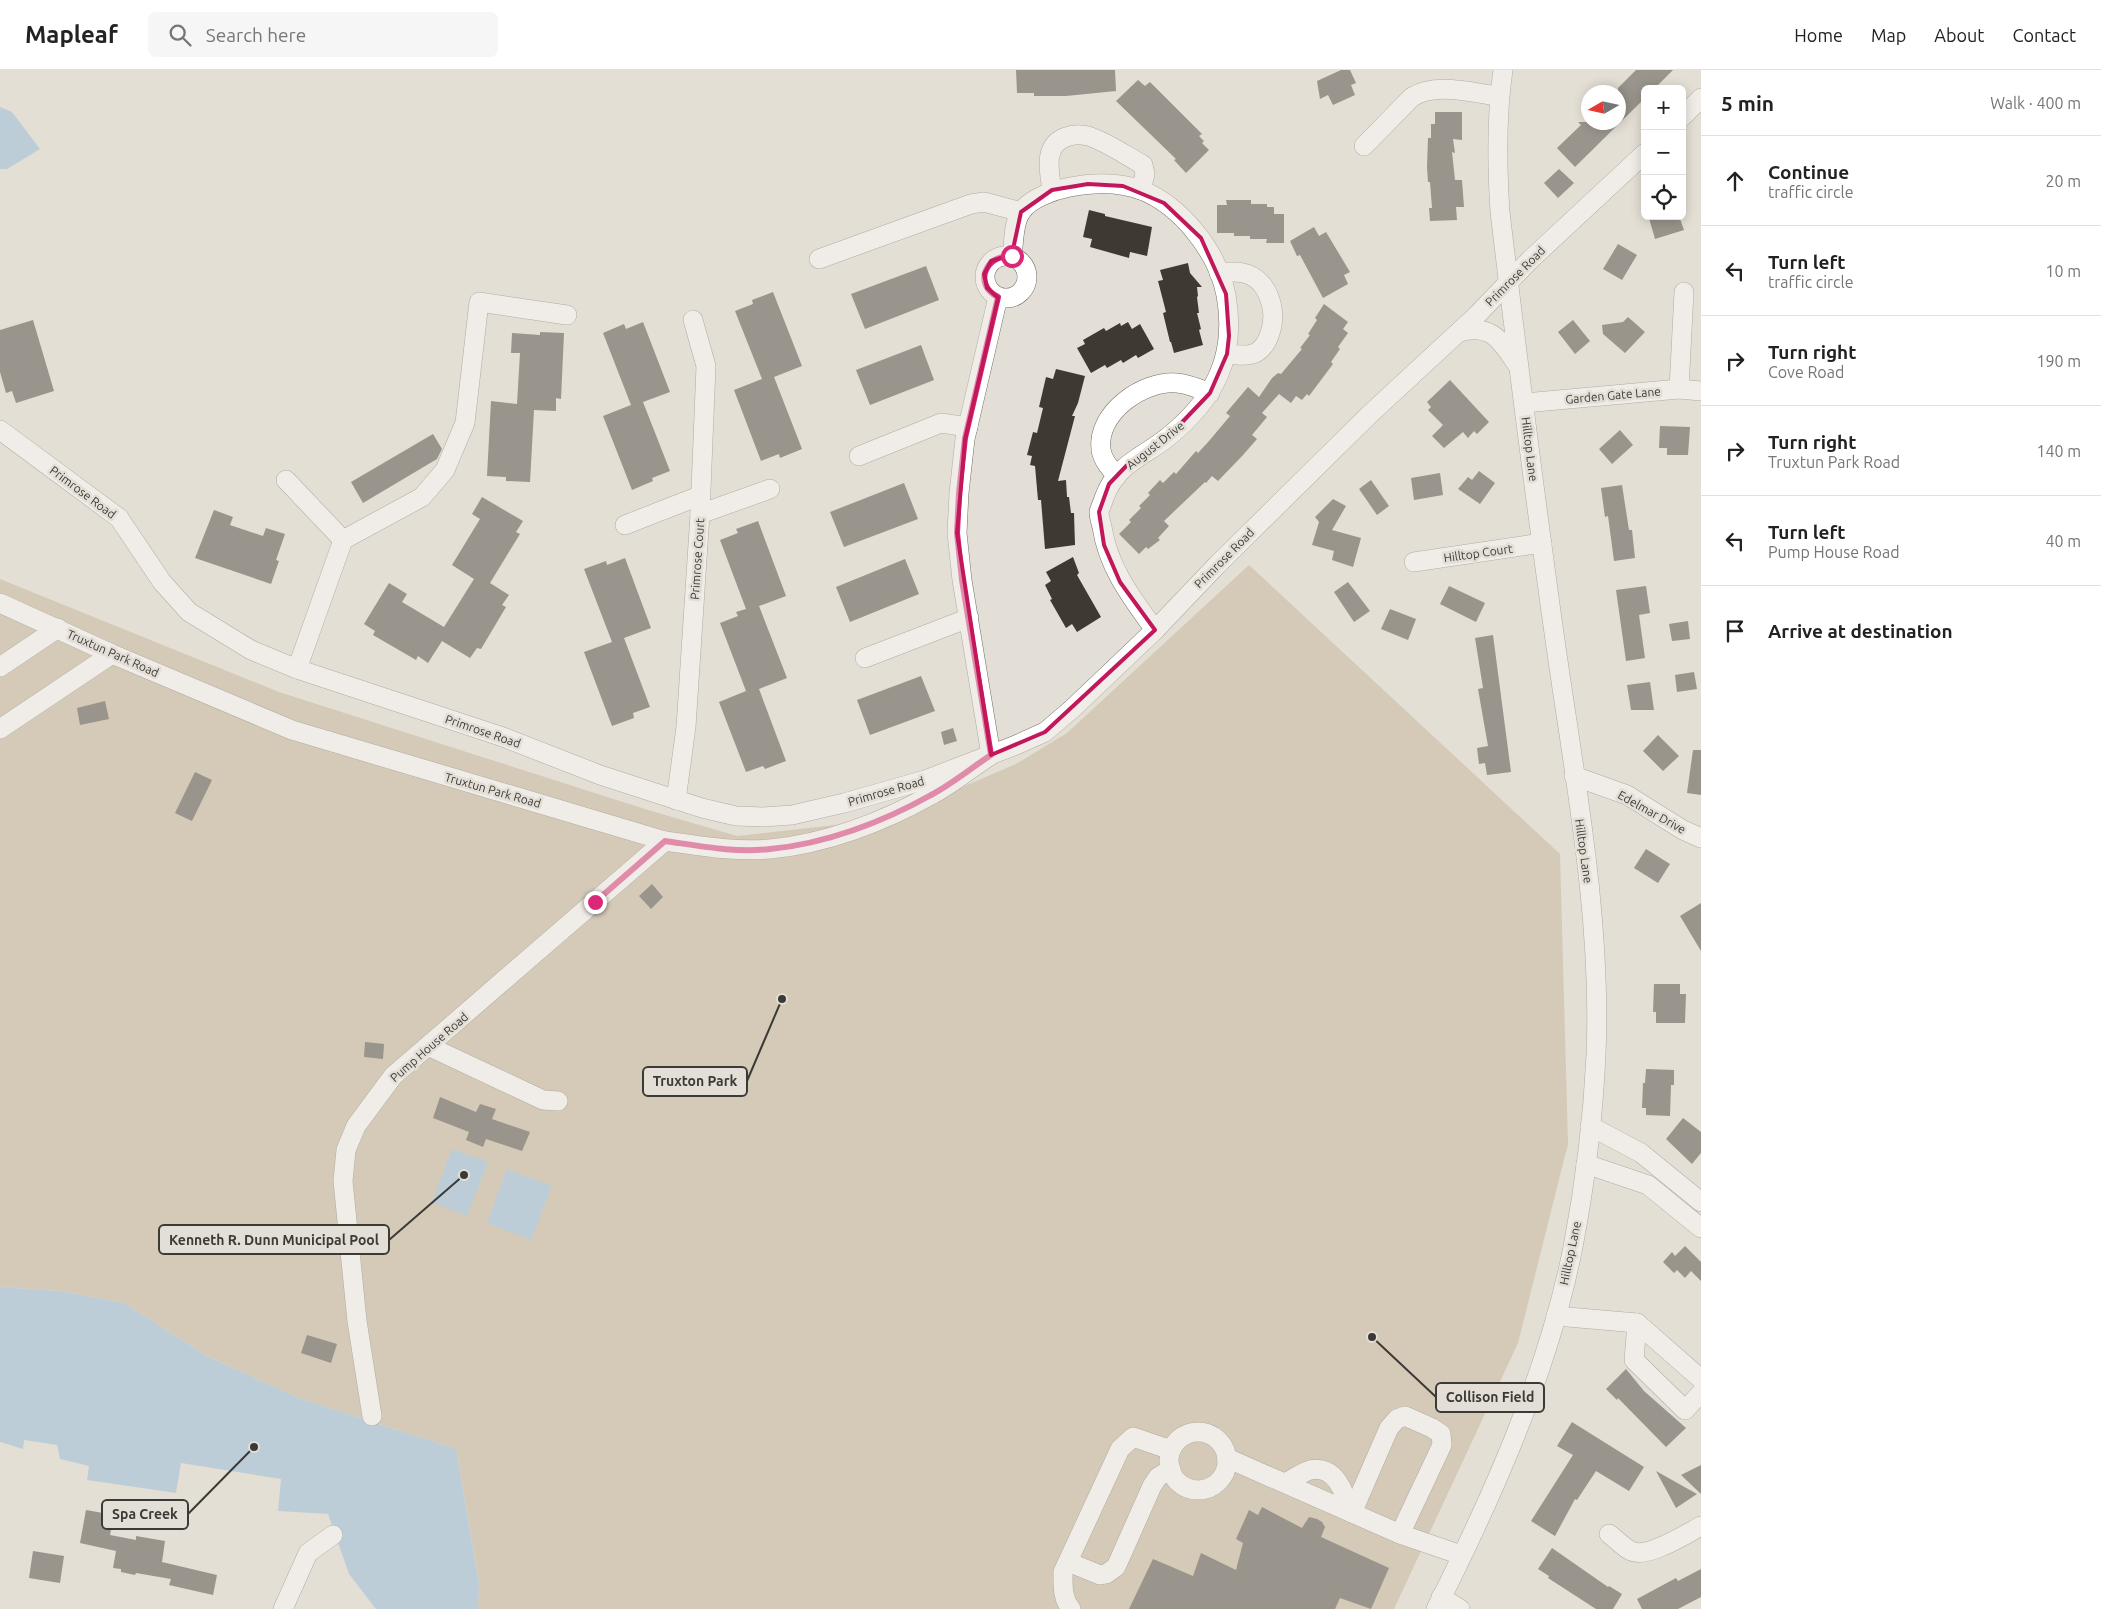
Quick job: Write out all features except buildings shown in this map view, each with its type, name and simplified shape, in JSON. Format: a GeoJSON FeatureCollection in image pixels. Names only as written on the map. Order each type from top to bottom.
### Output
{"type":"FeatureCollection","features":[{"type":"Feature","properties":{"kind":"street","name":"Hilltop Lane"},"geometry":{"type":"LineString","coordinates":[[1438,1603],[1505,1465],[1528,1403],[1556,1316],[1572,1249],[1586,1164],[1596,1052],[1595,978],[1590,896],[1542,543],[1500,212],[1497,163],[1499,96],[1503,70]]}},
{"type":"Feature","properties":{"kind":"street"},"geometry":{"type":"LineString","coordinates":[[1364,146],[1412,96],[1422,90],[1434,89],[1499,96]]}},
{"type":"Feature","properties":{"kind":"street"},"geometry":{"type":"LineString","coordinates":[[1686,113],[1701,98]]}},
{"type":"Feature","properties":{"kind":"street"},"geometry":{"type":"LineString","coordinates":[[1052,190],[1049,170],[1050,150],[1058,140],[1074,134],[1089,136],[1143,165],[1145,174],[1141,190]]}},
{"type":"Feature","properties":{"kind":"street","name":"Primrose Road"},"geometry":{"type":"LineString","coordinates":[[0,430],[119,518],[162,582],[189,612],[251,650],[297,669],[494,734],[600,775],[676,800],[736,816],[763,818],[792,815],[844,803],[925,780],[1045,732],[1155,630],[1288,493],[1641,158]]}},
{"type":"Feature","properties":{"kind":"street","name":"August Drive"},"geometry":{"type":"LineString","coordinates":[[1021,212],[1052,190],[1088,184],[1123,186],[1141,190],[1164,203],[1201,238],[1219,273],[1226,294],[1229,336],[1227,354],[1210,393],[1193,415],[1167,438],[1130,462],[1110,484],[1099,512],[1104,545],[1120,582],[1155,630]]}},
{"type":"Feature","properties":{"kind":"street"},"geometry":{"type":"LineString","coordinates":[[819,259],[971,204],[984,202],[1021,212],[1017,223],[1012,256]]}},
{"type":"Feature","properties":{"kind":"street"},"geometry":{"type":"LineString","coordinates":[[1012,256],[1024,265],[1027,272],[1026,286],[1010,299],[998,297],[987,288],[984,274],[987,267],[998,257],[1012,256]]}},
{"type":"Feature","properties":{"kind":"street"},"geometry":{"type":"LineString","coordinates":[[1219,273],[1244,273],[1255,278],[1266,290],[1273,308],[1272,327],[1267,341],[1257,352],[1242,355],[1227,354]]}},
{"type":"Feature","properties":{"kind":"street"},"geometry":{"type":"LineString","coordinates":[[1679,388],[1684,292]]}},
{"type":"Feature","properties":{"kind":"street"},"geometry":{"type":"LineString","coordinates":[[991,755],[962,580],[957,533],[965,438],[998,297]]}},
{"type":"Feature","properties":{"kind":"street"},"geometry":{"type":"LineString","coordinates":[[297,669],[343,540],[422,497],[445,470],[465,423],[479,302],[567,315]]}},
{"type":"Feature","properties":{"kind":"street","name":"Primrose Court"},"geometry":{"type":"LineString","coordinates":[[676,800],[686,727],[706,366],[692,320]]}},
{"type":"Feature","properties":{"kind":"street"},"geometry":{"type":"LineString","coordinates":[[1459,332],[1474,328],[1499,338],[1520,370]]}},
{"type":"Feature","properties":{"kind":"street"},"geometry":{"type":"LineString","coordinates":[[1117,476],[1106,463],[1101,450],[1101,438],[1112,414],[1130,396],[1152,386],[1176,383],[1210,393]]}},
{"type":"Feature","properties":{"kind":"street","name":"Garden Gate Lane"},"geometry":{"type":"LineString","coordinates":[[1524,403],[1679,388],[1701,391]]}},
{"type":"Feature","properties":{"kind":"street"},"geometry":{"type":"LineString","coordinates":[[859,456],[941,423],[968,427]]}},
{"type":"Feature","properties":{"kind":"street"},"geometry":{"type":"LineString","coordinates":[[286,480],[343,540]]}},
{"type":"Feature","properties":{"kind":"street"},"geometry":{"type":"LineString","coordinates":[[625,525],[699,505],[770,489]]}},
{"type":"Feature","properties":{"kind":"street","name":"Hilltop Court"},"geometry":{"type":"LineString","coordinates":[[1414,562],[1542,543]]}},
{"type":"Feature","properties":{"kind":"street","name":"Truxtun Park Road"},"geometry":{"type":"LineString","coordinates":[[0,603],[112,654],[292,730],[665,841],[721,849],[746,850],[771,849],[816,841],[873,823],[932,795],[991,755]]}},
{"type":"Feature","properties":{"kind":"street"},"geometry":{"type":"LineString","coordinates":[[865,658],[968,618]]}},
{"type":"Feature","properties":{"kind":"street"},"geometry":{"type":"LineString","coordinates":[[0,667],[58,628]]}},
{"type":"Feature","properties":{"kind":"street"},"geometry":{"type":"LineString","coordinates":[[0,729],[112,654]]}},
{"type":"Feature","properties":{"kind":"street","name":"Edelmar Drive"},"geometry":{"type":"LineString","coordinates":[[1574,776],[1627,796],[1683,830],[1701,838]]}},
{"type":"Feature","properties":{"kind":"street","name":"Pump House Road"},"geometry":{"type":"LineString","coordinates":[[372,1416],[357,1321],[343,1180],[346,1150],[356,1126],[393,1076],[665,841]]}},
{"type":"Feature","properties":{"kind":"street"},"geometry":{"type":"LineString","coordinates":[[428,1046],[543,1100],[558,1102]]}},
{"type":"Feature","properties":{"kind":"street"},"geometry":{"type":"LineString","coordinates":[[1590,1126],[1641,1153],[1701,1202]]}},
{"type":"Feature","properties":{"kind":"street"},"geometry":{"type":"LineString","coordinates":[[1586,1164],[1648,1185],[1701,1228]]}},
{"type":"Feature","properties":{"kind":"street"},"geometry":{"type":"LineString","coordinates":[[1556,1316],[1637,1323],[1701,1379]]}},
{"type":"Feature","properties":{"kind":"street"},"geometry":{"type":"LineString","coordinates":[[1637,1323],[1634,1360],[1685,1410],[1701,1393]]}},
{"type":"Feature","properties":{"kind":"street"},"geometry":{"type":"LineString","coordinates":[[1350,1512],[1389,1428],[1398,1419],[1405,1416],[1441,1434],[1442,1445],[1400,1534]]}},
{"type":"Feature","properties":{"kind":"street"},"geometry":{"type":"LineString","coordinates":[[1192,1432],[1212,1434],[1225,1448],[1227,1467],[1217,1483],[1200,1490],[1182,1485],[1175,1478],[1171,1469],[1169,1460],[1171,1450],[1176,1442],[1192,1432]]}},
{"type":"Feature","properties":{"kind":"street"},"geometry":{"type":"LineString","coordinates":[[1070,1609],[1063,1592],[1063,1572],[1120,1449],[1133,1437],[1171,1450]]}},
{"type":"Feature","properties":{"kind":"street"},"geometry":{"type":"LineString","coordinates":[[1227,1458],[1400,1534],[1461,1555]]}},
{"type":"Feature","properties":{"kind":"street"},"geometry":{"type":"LineString","coordinates":[[1068,1562],[1100,1576],[1111,1572],[1116,1567],[1152,1486],[1158,1477],[1171,1469]]}},
{"type":"Feature","properties":{"kind":"street"},"geometry":{"type":"LineString","coordinates":[[1285,1483],[1311,1470],[1320,1469],[1331,1474],[1339,1482],[1350,1512]]}},
{"type":"Feature","properties":{"kind":"street"},"geometry":{"type":"LineString","coordinates":[[1609,1534],[1632,1551],[1641,1553],[1651,1551],[1701,1526]]}},
{"type":"Feature","properties":{"kind":"street"},"geometry":{"type":"LineString","coordinates":[[283,1609],[308,1553],[333,1535]]}},
{"type":"Feature","properties":{"kind":"street"},"geometry":{"type":"LineString","coordinates":[[1438,1603],[1460,1609]]}},
{"type":"Feature","properties":{"kind":"highlighted area"},"geometry":{"type":"Polygon","coordinates":[[[1088,184],[1123,186],[1164,203],[1201,238],[1226,294],[1229,336],[1227,354],[1210,393],[1167,438],[1130,462],[1109,484],[1099,512],[1104,545],[1120,582],[1155,630],[1045,732],[991,755],[957,533],[965,439],[998,298],[987,288],[984,274],[991,261],[1012,254],[1021,212],[1052,190],[1088,184]]]}},
{"type":"Feature","properties":{"kind":"shaded area"},"geometry":{"type":"Polygon","coordinates":[[[1249,565],[1560,854],[1568,1144],[1518,1343],[1394,1609],[478,1609],[479,1582],[456,1449],[299,1398],[207,1356],[124,1303],[62,1291],[0,1287],[0,579],[279,692],[648,810],[737,836],[844,824],[953,791],[1016,764],[1067,733],[1249,565]]]}},
{"type":"Feature","properties":{"kind":"water"},"geometry":{"type":"Polygon","coordinates":[[[0,107],[12,112],[40,149],[7,169],[0,169],[0,107]]]}},
{"type":"Feature","properties":{"kind":"water"},"geometry":{"type":"Polygon","coordinates":[[[452,1149],[488,1162],[467,1216],[432,1202],[452,1149]]]}},
{"type":"Feature","properties":{"kind":"water"},"geometry":{"type":"Polygon","coordinates":[[[507,1169],[552,1186],[531,1240],[487,1223],[507,1169]]]}},
{"type":"Feature","properties":{"kind":"water"},"geometry":{"type":"Polygon","coordinates":[[[0,1287],[62,1291],[124,1303],[207,1356],[299,1398],[456,1449],[479,1583],[478,1609],[376,1609],[349,1574],[328,1514],[278,1511],[281,1479],[181,1463],[176,1493],[87,1480],[89,1466],[60,1459],[57,1445],[24,1440],[23,1449],[0,1442],[0,1287]]]}},
{"type":"Feature","properties":{"kind":"place","name":"Truxton Park"},"geometry":{"type":"Point","coordinates":[782,999]}},
{"type":"Feature","properties":{"kind":"place","name":"Kenneth R. Dunn Municipal Pool"},"geometry":{"type":"Point","coordinates":[464,1175]}},
{"type":"Feature","properties":{"kind":"place","name":"Collison Field"},"geometry":{"type":"Point","coordinates":[1372,1337]}},
{"type":"Feature","properties":{"kind":"place","name":"Spa Creek"},"geometry":{"type":"Point","coordinates":[254,1447]}},
{"type":"Feature","properties":{"kind":"route"},"geometry":{"type":"LineString","coordinates":[[595,902],[665,841],[721,849],[746,850],[771,849],[816,841],[873,823],[932,795],[991,755],[962,580],[957,533],[965,438],[998,297],[987,288],[984,274],[991,262],[998,257],[1012,256]]}}]}
